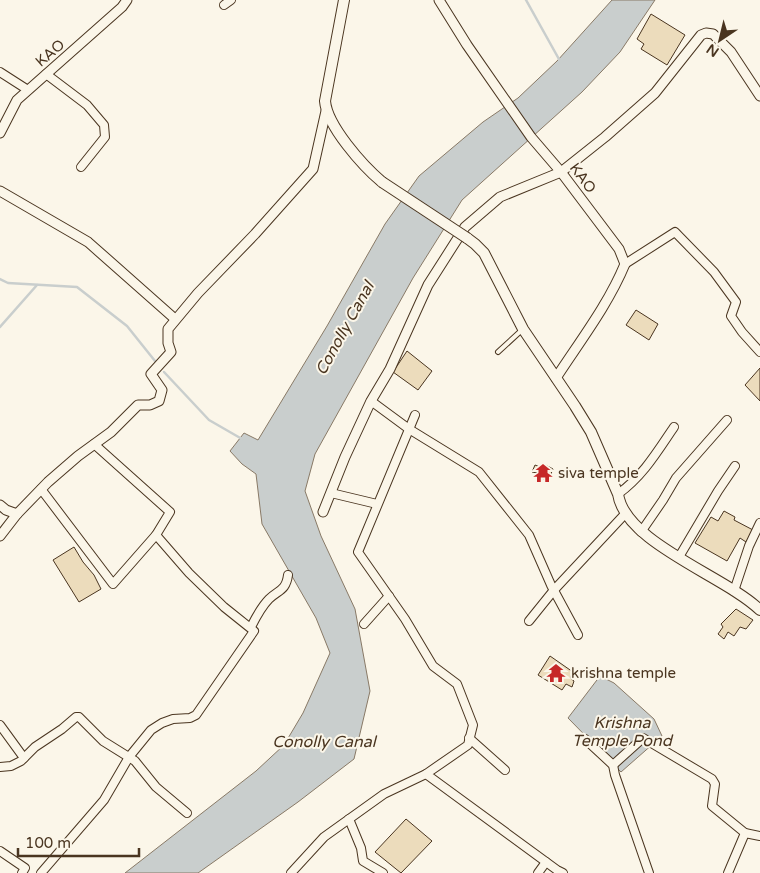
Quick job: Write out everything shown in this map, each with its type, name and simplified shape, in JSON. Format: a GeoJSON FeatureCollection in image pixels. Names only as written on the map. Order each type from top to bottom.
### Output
{"type":"FeatureCollection","features":[{"type":"Feature","properties":{"kind":"main road"},"geometry":{"type":"LineString","coordinates":[[344,0],[325,101],[326,111],[350,149],[371,173],[382,182],[467,238],[484,254],[523,329],[575,406],[590,432],[618,494],[619,502],[631,523],[641,532],[734,591],[760,610]]}},
{"type":"Feature","properties":{"kind":"street","name":"KAO"},"geometry":{"type":"LineString","coordinates":[[0,133],[17,100],[122,7],[127,0]]}},
{"type":"Feature","properties":{"kind":"street"},"geometry":{"type":"LineString","coordinates":[[224,5],[231,0]]}},
{"type":"Feature","properties":{"kind":"street","name":"KAO"},"geometry":{"type":"LineString","coordinates":[[439,0],[467,45],[531,137],[561,172],[619,249],[625,264]]}},
{"type":"Feature","properties":{"kind":"street"},"geometry":{"type":"LineString","coordinates":[[323,512],[371,402],[390,369],[428,285],[465,227],[500,197],[561,172],[605,137],[655,93],[697,40],[706,33],[713,34],[730,52],[760,96]]}},
{"type":"Feature","properties":{"kind":"street"},"geometry":{"type":"LineString","coordinates":[[0,72],[28,90]]}},
{"type":"Feature","properties":{"kind":"street"},"geometry":{"type":"LineString","coordinates":[[46,74],[87,105],[104,125],[105,137],[81,167]]}},
{"type":"Feature","properties":{"kind":"street"},"geometry":{"type":"LineString","coordinates":[[0,536],[17,514],[41,489],[78,456],[111,432],[138,405],[155,403],[161,398],[162,390],[151,374],[171,352],[168,343],[168,330],[175,319],[213,276],[255,234],[314,169],[326,111]]}},
{"type":"Feature","properties":{"kind":"street"},"geometry":{"type":"LineString","coordinates":[[0,191],[88,242],[175,319]]}},
{"type":"Feature","properties":{"kind":"street"},"geometry":{"type":"LineString","coordinates":[[556,378],[612,292],[625,264],[676,232],[714,272],[736,302],[731,316],[760,352]]}},
{"type":"Feature","properties":{"kind":"street"},"geometry":{"type":"LineString","coordinates":[[371,402],[409,429],[479,472],[529,535],[554,590],[578,635]]}},
{"type":"Feature","properties":{"kind":"street"},"geometry":{"type":"LineString","coordinates":[[291,873],[324,837],[384,794],[426,774],[468,745],[470,738],[473,724],[457,684],[433,666],[389,596],[358,552],[415,415]]}},
{"type":"Feature","properties":{"kind":"street"},"geometry":{"type":"LineString","coordinates":[[641,532],[676,478],[727,420]]}},
{"type":"Feature","properties":{"kind":"street"},"geometry":{"type":"LineString","coordinates":[[618,494],[632,484],[647,468],[674,427]]}},
{"type":"Feature","properties":{"kind":"street"},"geometry":{"type":"LineString","coordinates":[[41,489],[113,584],[156,535],[170,512],[94,444]]}},
{"type":"Feature","properties":{"kind":"street"},"geometry":{"type":"LineString","coordinates":[[679,557],[735,466]]}},
{"type":"Feature","properties":{"kind":"street"},"geometry":{"type":"LineString","coordinates":[[331,493],[377,504]]}},
{"type":"Feature","properties":{"kind":"street"},"geometry":{"type":"LineString","coordinates":[[0,505],[6,510],[17,514]]}},
{"type":"Feature","properties":{"kind":"street"},"geometry":{"type":"LineString","coordinates":[[529,621],[554,590],[625,514]]}},
{"type":"Feature","properties":{"kind":"street"},"geometry":{"type":"LineString","coordinates":[[734,591],[749,546],[760,523]]}},
{"type":"Feature","properties":{"kind":"street"},"geometry":{"type":"LineString","coordinates":[[42,873],[104,800],[129,758],[150,730],[173,719],[190,718],[196,715],[254,631],[224,607],[189,573],[156,535]]}},
{"type":"Feature","properties":{"kind":"street"},"geometry":{"type":"LineString","coordinates":[[251,627],[270,598],[280,592],[287,584],[288,576]]}},
{"type":"Feature","properties":{"kind":"street"},"geometry":{"type":"LineString","coordinates":[[364,624],[389,596]]}},
{"type":"Feature","properties":{"kind":"street"},"geometry":{"type":"LineString","coordinates":[[0,767],[11,766],[24,758],[35,747],[76,717],[79,717],[108,744],[143,769],[156,787],[187,813]]}},
{"type":"Feature","properties":{"kind":"street"},"geometry":{"type":"LineString","coordinates":[[0,725],[24,758]]}},
{"type":"Feature","properties":{"kind":"street"},"geometry":{"type":"LineString","coordinates":[[470,738],[505,770]]}},
{"type":"Feature","properties":{"kind":"street"},"geometry":{"type":"LineString","coordinates":[[613,765],[643,738],[712,779],[715,784],[712,806],[745,833],[760,836]]}},
{"type":"Feature","properties":{"kind":"street"},"geometry":{"type":"LineString","coordinates":[[585,739],[613,765],[649,873]]}},
{"type":"Feature","properties":{"kind":"street"},"geometry":{"type":"LineString","coordinates":[[426,774],[563,873]]}},
{"type":"Feature","properties":{"kind":"street"},"geometry":{"type":"LineString","coordinates":[[349,820],[361,848],[363,860],[383,873]]}},
{"type":"Feature","properties":{"kind":"street"},"geometry":{"type":"LineString","coordinates":[[728,873],[745,833]]}},
{"type":"Feature","properties":{"kind":"street"},"geometry":{"type":"LineString","coordinates":[[0,851],[25,868],[22,873]]}},
{"type":"Feature","properties":{"kind":"street"},"geometry":{"type":"LineString","coordinates":[[538,873],[546,862]]}},
{"type":"Feature","properties":{"kind":"lane"},"geometry":{"type":"LineString","coordinates":[[498,352],[523,329]]}},
{"type":"Feature","properties":{"kind":"water","name":"Conolly Canal"},"geometry":{"type":"Polygon","coordinates":[[[612,0],[655,0],[620,52],[582,92],[462,200],[413,278],[315,454],[305,491],[321,536],[355,609],[370,691],[354,759],[298,802],[198,873],[125,873],[256,771],[284,745],[303,713],[330,653],[316,618],[262,524],[256,474],[242,464],[230,451],[244,433],[258,440],[327,326],[385,224],[419,176],[483,122],[518,98],[557,61],[612,0]]]}},
{"type":"Feature","properties":{"kind":"water","name":"Krishna Temple Pond"},"geometry":{"type":"Polygon","coordinates":[[[600,676],[614,683],[654,719],[662,736],[621,772],[568,718],[600,676]]]}},
{"type":"Feature","properties":{"kind":"building"},"geometry":{"type":"Polygon","coordinates":[[[651,14],[685,35],[667,65],[641,49],[644,44],[637,39],[651,14]]]}},
{"type":"Feature","properties":{"kind":"building"},"geometry":{"type":"Polygon","coordinates":[[[636,310],[658,324],[649,340],[626,325],[636,310]]]}},
{"type":"Feature","properties":{"kind":"building"},"geometry":{"type":"Polygon","coordinates":[[[407,351],[432,371],[418,390],[393,372],[407,351]]]}},
{"type":"Feature","properties":{"kind":"building"},"geometry":{"type":"Polygon","coordinates":[[[760,368],[760,401],[745,385],[760,368]]]}},
{"type":"Feature","properties":{"kind":"building","name":"siva temple"},"geometry":{"type":"Polygon","coordinates":[[[542,463],[553,469],[548,481],[537,476],[537,473],[532,472],[535,465],[540,467],[542,463]]]}},
{"type":"Feature","properties":{"kind":"building"},"geometry":{"type":"Polygon","coordinates":[[[724,511],[735,517],[734,520],[753,530],[746,542],[740,538],[727,561],[695,543],[711,517],[718,521],[724,511]]]}},
{"type":"Feature","properties":{"kind":"building"},"geometry":{"type":"Polygon","coordinates":[[[74,547],[94,575],[101,589],[79,602],[53,560],[74,547]]]}},
{"type":"Feature","properties":{"kind":"building"},"geometry":{"type":"Polygon","coordinates":[[[736,609],[753,620],[746,629],[740,627],[734,636],[728,632],[724,639],[718,634],[723,627],[721,624],[736,609]]]}},
{"type":"Feature","properties":{"kind":"building","name":"krishna temple"},"geometry":{"type":"Polygon","coordinates":[[[550,656],[573,672],[570,678],[574,681],[572,687],[566,684],[562,690],[538,675],[550,656]]]}},
{"type":"Feature","properties":{"kind":"building"},"geometry":{"type":"Polygon","coordinates":[[[406,819],[432,841],[401,873],[375,852],[406,819]]]}},
{"type":"Feature","properties":{"kind":"waterway"},"geometry":{"type":"LineString","coordinates":[[526,0],[560,61]]}},
{"type":"Feature","properties":{"kind":"waterway"},"geometry":{"type":"LineString","coordinates":[[0,279],[8,283],[77,287],[127,326],[155,361]]}},
{"type":"Feature","properties":{"kind":"waterway"},"geometry":{"type":"LineString","coordinates":[[0,327],[37,285]]}},
{"type":"Feature","properties":{"kind":"waterway"},"geometry":{"type":"LineString","coordinates":[[164,372],[209,420],[242,439]]}},
{"type":"Feature","properties":{"kind":"place","name":"siva temple"},"geometry":{"type":"Point","coordinates":[543,473]}},
{"type":"Feature","properties":{"kind":"place","name":"krishna temple"},"geometry":{"type":"Point","coordinates":[556,673]}}]}
